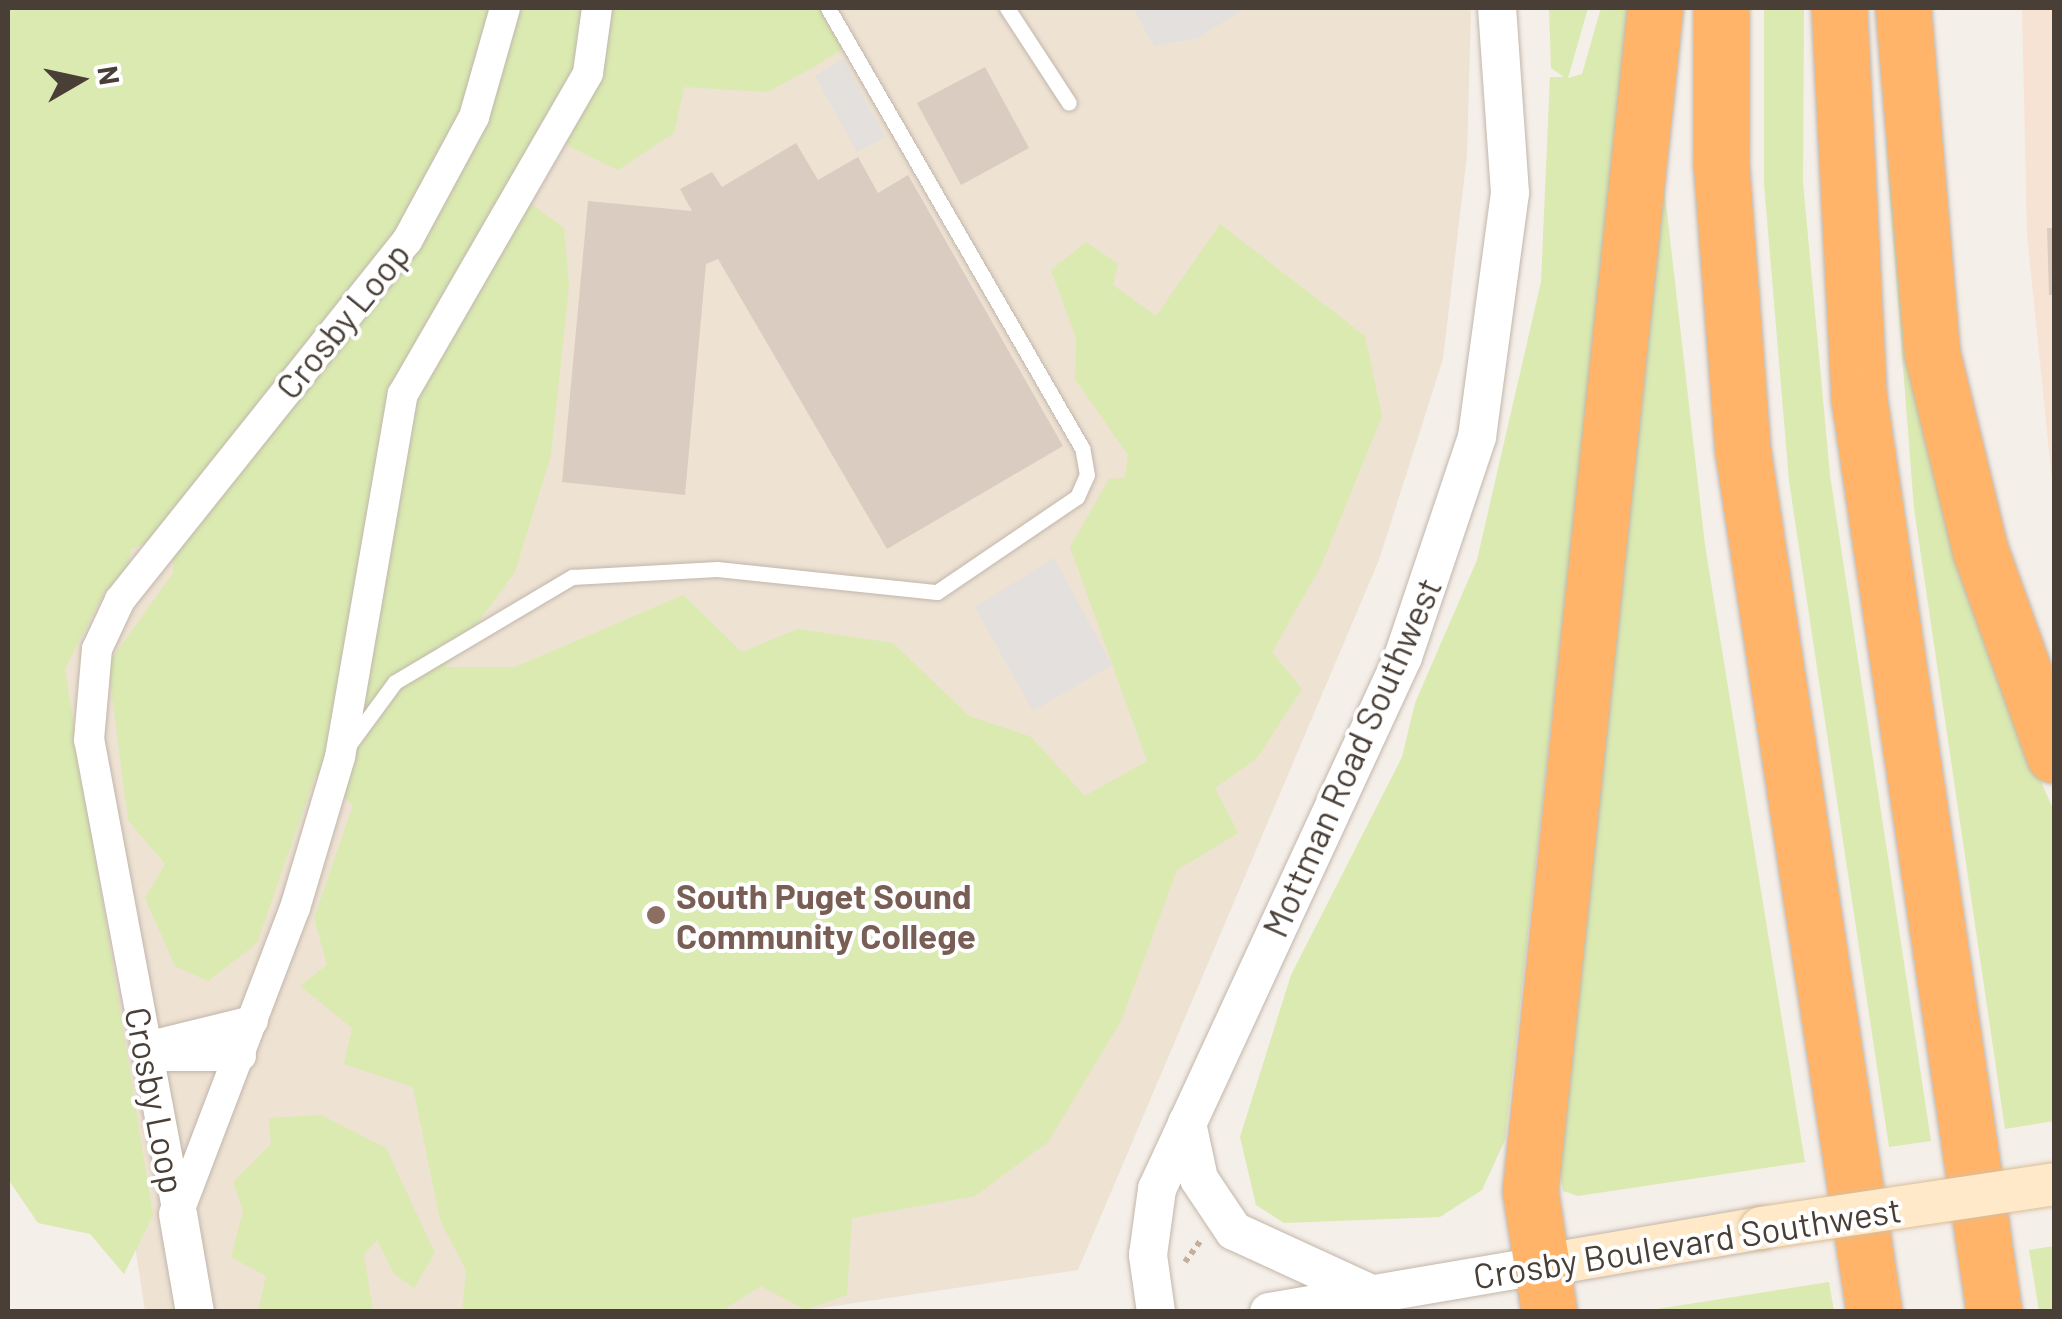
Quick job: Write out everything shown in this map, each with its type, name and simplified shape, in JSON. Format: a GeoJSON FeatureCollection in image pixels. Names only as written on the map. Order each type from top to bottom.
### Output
{"type":"FeatureCollection","features":[{"type":"Feature","properties":{"kind":"highway"},"geometry":{"type":"LineString","coordinates":[[1544,1289],[1530,1191],[1655,8]]}},
{"type":"Feature","properties":{"kind":"highway"},"geometry":{"type":"LineString","coordinates":[[1722,8],[1721,164],[1742,446],[1874,1312]]}},
{"type":"Feature","properties":{"kind":"highway"},"geometry":{"type":"LineString","coordinates":[[1839,8],[1842,182],[1872,512],[1994,1312]]}},
{"type":"Feature","properties":{"kind":"highway"},"geometry":{"type":"LineString","coordinates":[[1903,8],[1932,353],[1980,550],[2054,754]]}},
{"type":"Feature","properties":{"kind":"main road","name":"Crosby Boulevard Southwest"},"geometry":{"type":"LineString","coordinates":[[1544,1289],[1762,1228],[2054,1184]]}},
{"type":"Feature","properties":{"kind":"street","name":"Crosby Loop"},"geometry":{"type":"LineString","coordinates":[[178,1214],[90,740],[97,649],[120,600],[407,240],[474,117],[505,8]]}},
{"type":"Feature","properties":{"kind":"street","name":"Crosby Loop"},"geometry":{"type":"LineString","coordinates":[[178,1214],[241,1056],[340,757],[403,394],[588,73],[596,8]]}},
{"type":"Feature","properties":{"kind":"street","name":"Mottman Road Southwest"},"geometry":{"type":"LineString","coordinates":[[1156,1312],[1148,1255],[1158,1189],[1403,657],[1459,503],[1494,356],[1510,193],[1497,8]]}},
{"type":"Feature","properties":{"kind":"street"},"geometry":{"type":"LineString","coordinates":[[147,1052],[253,1021]]}},
{"type":"Feature","properties":{"kind":"street"},"geometry":{"type":"LineString","coordinates":[[147,1052],[241,1056]]}},
{"type":"Feature","properties":{"kind":"street"},"geometry":{"type":"LineString","coordinates":[[1188,1123],[1199,1179],[1234,1231],[1371,1294]]}},
{"type":"Feature","properties":{"kind":"street"},"geometry":{"type":"LineString","coordinates":[[178,1214],[196,1301]]}},
{"type":"Feature","properties":{"kind":"street","name":"Crosby Boulevard Southwest"},"geometry":{"type":"LineString","coordinates":[[1269,1312],[1371,1294],[1544,1289]]}},
{"type":"Feature","properties":{"kind":"lane"},"geometry":{"type":"LineString","coordinates":[[340,757],[395,682],[572,577],[718,569],[938,592],[1077,498],[1087,475],[1082,448],[828,8]]}},
{"type":"Feature","properties":{"kind":"lane"},"geometry":{"type":"LineString","coordinates":[[1007,8],[1069,103]]}},
{"type":"Feature","properties":{"kind":"path"},"geometry":{"type":"LineString","coordinates":[[1184,1264],[1204,1235]]}},
{"type":"Feature","properties":{"kind":"shaded area","name":"South Puget Sound Community College"},"geometry":{"type":"Polygon","coordinates":[[[8,8],[1471,8],[1467,155],[1443,359],[1379,560],[1078,1270],[794,1312],[145,1311],[8,413],[8,8]]]}},
{"type":"Feature","properties":{"kind":"shaded area"},"geometry":{"type":"Polygon","coordinates":[[[1133,8],[1246,8],[1197,38],[1154,46],[1133,8]]]}},
{"type":"Feature","properties":{"kind":"shaded area"},"geometry":{"type":"Polygon","coordinates":[[[2022,8],[2054,8],[2054,500],[2027,235],[2022,8]]]}},
{"type":"Feature","properties":{"kind":"shaded area"},"geometry":{"type":"Polygon","coordinates":[[[843,59],[885,137],[857,152],[815,76],[843,59]]]}},
{"type":"Feature","properties":{"kind":"shaded area"},"geometry":{"type":"Polygon","coordinates":[[[1054,558],[1112,665],[1033,711],[975,607],[1054,558]]]}},
{"type":"Feature","properties":{"kind":"green space","name":"South Puget Sound Community College"},"geometry":{"type":"Polygon","coordinates":[[[8,8],[828,8],[849,45],[812,68],[767,92],[684,87],[674,133],[618,170],[554,139],[519,195],[564,228],[569,286],[551,455],[515,572],[445,667],[515,667],[683,595],[742,652],[798,629],[893,643],[969,716],[1031,737],[1085,796],[1147,761],[1070,547],[1109,479],[1125,478],[1128,455],[1075,379],[1076,338],[1051,270],[1086,242],[1118,264],[1113,285],[1156,316],[1220,224],[1365,336],[1382,416],[1321,566],[1272,652],[1302,689],[1257,758],[1215,788],[1238,833],[1177,870],[1121,1021],[1048,1142],[975,1196],[852,1218],[847,1295],[805,1310],[761,1286],[722,1311],[462,1311],[466,1270],[440,1220],[413,1087],[344,1064],[352,1028],[300,986],[327,965],[314,918],[353,805],[316,774],[257,943],[208,981],[175,966],[145,898],[165,864],[128,820],[108,664],[173,573],[172,533],[131,549],[126,575],[105,591],[65,669],[153,1215],[124,1274],[90,1234],[38,1223],[8,1179],[8,8]]]}},
{"type":"Feature","properties":{"kind":"green space"},"geometry":{"type":"Polygon","coordinates":[[[1549,8],[1588,8],[1568,78],[1582,74],[1601,8],[1631,8],[1505,1140],[1482,1190],[1440,1217],[1284,1223],[1256,1205],[1240,1137],[1291,975],[1402,757],[1415,703],[1477,560],[1541,282],[1550,77],[1564,77],[1551,68],[1549,8]]]}},
{"type":"Feature","properties":{"kind":"green space"},"geometry":{"type":"Polygon","coordinates":[[[1764,8],[1804,8],[1803,182],[1830,475],[1931,1141],[1889,1147],[1789,481],[1764,184],[1764,8]]]}},
{"type":"Feature","properties":{"kind":"green space"},"geometry":{"type":"Polygon","coordinates":[[[1885,136],[1911,354],[2016,725],[2054,811],[2054,1121],[2005,1129],[1914,508],[1885,136]]]}},
{"type":"Feature","properties":{"kind":"green space"},"geometry":{"type":"Polygon","coordinates":[[[1663,177],[1705,545],[1805,1162],[1578,1196],[1563,1191],[1559,1166],[1663,177]]]}},
{"type":"Feature","properties":{"kind":"green space"},"geometry":{"type":"Polygon","coordinates":[[[321,1115],[386,1148],[435,1253],[414,1288],[394,1274],[377,1240],[364,1255],[373,1311],[258,1311],[266,1276],[231,1257],[243,1211],[233,1182],[271,1144],[269,1118],[321,1115]]]}},
{"type":"Feature","properties":{"kind":"green space"},"geometry":{"type":"Polygon","coordinates":[[[2054,1246],[2054,1311],[2039,1311],[2029,1250],[2054,1246]]]}},
{"type":"Feature","properties":{"kind":"green space"},"geometry":{"type":"Polygon","coordinates":[[[1829,1282],[1834,1311],[1653,1311],[1657,1309],[1829,1282]]]}},
{"type":"Feature","properties":{"kind":"building"},"geometry":{"type":"Polygon","coordinates":[[[985,67],[1029,148],[961,185],[917,103],[985,67]]]}},
{"type":"Feature","properties":{"kind":"building"},"geometry":{"type":"Polygon","coordinates":[[[796,143],[818,180],[858,157],[878,193],[908,175],[1063,446],[887,549],[718,259],[706,264],[685,495],[562,482],[588,201],[692,211],[680,189],[712,172],[722,187],[796,143]]]}},
{"type":"Feature","properties":{"kind":"building"},"geometry":{"type":"Polygon","coordinates":[[[2047,228],[2054,228],[2054,295],[2049,295],[2047,228]]]}},
{"type":"Feature","properties":{"kind":"place","name":"South Puget Sound Community College"},"geometry":{"type":"Point","coordinates":[656,915]}}]}
